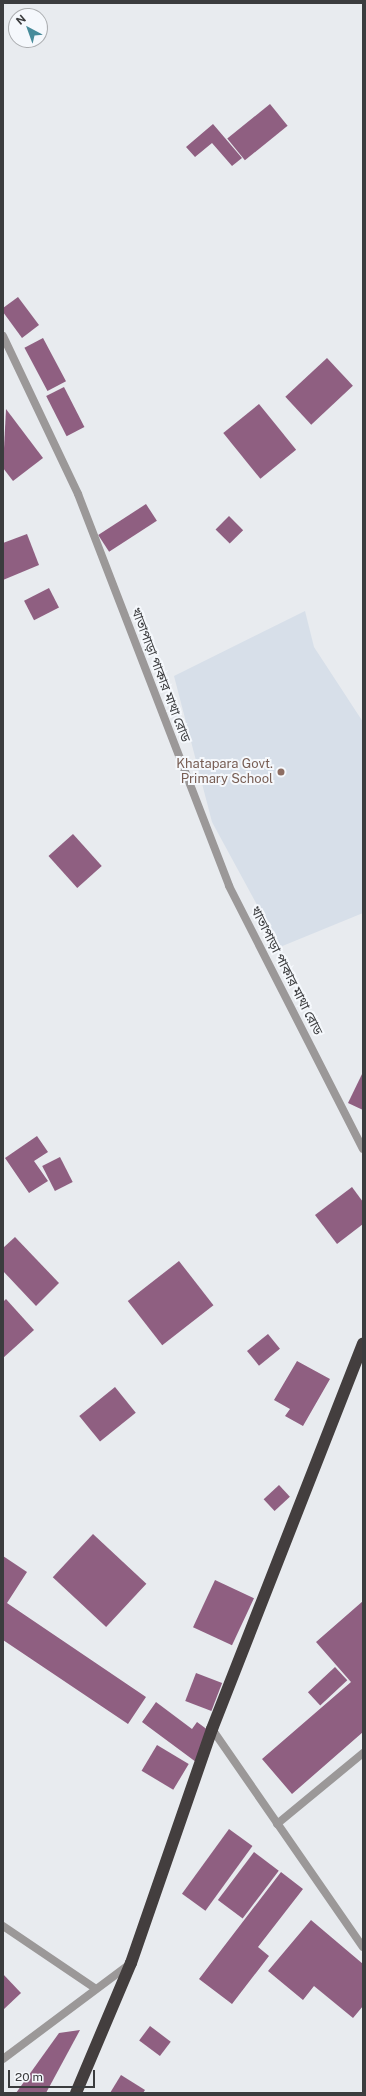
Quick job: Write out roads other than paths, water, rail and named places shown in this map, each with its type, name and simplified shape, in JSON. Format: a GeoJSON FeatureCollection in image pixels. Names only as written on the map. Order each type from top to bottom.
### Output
{"type":"FeatureCollection","features":[{"type":"Feature","properties":{"kind":"highway"},"geometry":{"type":"LineString","coordinates":[[76,2093],[131,1963],[212,1729],[363,1344]]}},
{"type":"Feature","properties":{"kind":"street","name":"খাতাপাড়া পাকার মাথা রোড"},"geometry":{"type":"LineString","coordinates":[[3,336],[78,494],[229,886],[363,1149]]}},
{"type":"Feature","properties":{"kind":"street"},"geometry":{"type":"LineString","coordinates":[[212,1729],[363,1947]]}},
{"type":"Feature","properties":{"kind":"street"},"geometry":{"type":"LineString","coordinates":[[277,1824],[363,1753]]}},
{"type":"Feature","properties":{"kind":"street"},"geometry":{"type":"LineString","coordinates":[[3,1926],[96,1989]]}},
{"type":"Feature","properties":{"kind":"street"},"geometry":{"type":"LineString","coordinates":[[3,2059],[131,1963]]}},
{"type":"Feature","properties":{"kind":"place","name":"Khatapara Govt. Primary School"},"geometry":{"type":"Point","coordinates":[281,772]}}]}
